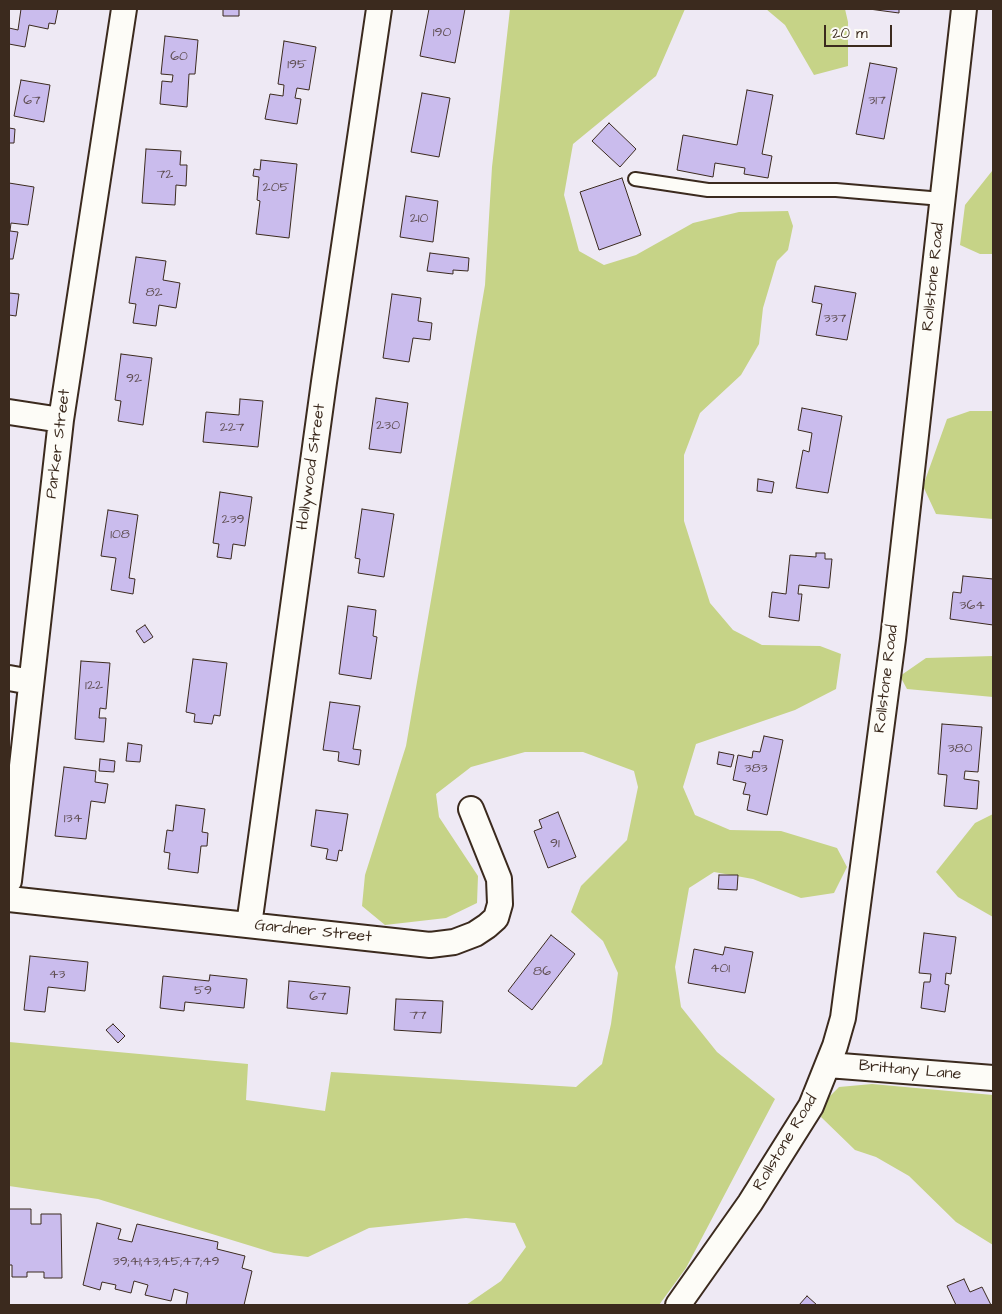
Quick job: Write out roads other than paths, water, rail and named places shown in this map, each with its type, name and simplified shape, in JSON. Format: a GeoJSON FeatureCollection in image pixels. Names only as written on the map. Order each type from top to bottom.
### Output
{"type":"FeatureCollection","features":[{"type":"Feature","properties":{"kind":"street","name":"Parker Street"},"geometry":{"type":"LineString","coordinates":[[9,881],[20,680],[124,9]]}},
{"type":"Feature","properties":{"kind":"street","name":"Hollywood Street"},"geometry":{"type":"LineString","coordinates":[[249,926],[324,382],[379,9]]}},
{"type":"Feature","properties":{"kind":"street","name":"Rollstone Road"},"geometry":{"type":"LineString","coordinates":[[678,1305],[750,1203],[811,1106],[828,1065],[843,1018],[893,639],[964,9]]}},
{"type":"Feature","properties":{"kind":"street"},"geometry":{"type":"LineString","coordinates":[[9,412],[61,420]]}},
{"type":"Feature","properties":{"kind":"street","name":"Gardner Street"},"geometry":{"type":"LineString","coordinates":[[9,899],[430,945],[454,942],[475,934],[496,918],[500,904],[499,879],[471,809]]}},
{"type":"Feature","properties":{"kind":"street","name":"Brittany Lane"},"geometry":{"type":"LineString","coordinates":[[828,1065],[993,1078]]}},
{"type":"Feature","properties":{"kind":"lane"},"geometry":{"type":"LineString","coordinates":[[634,178],[708,190],[836,190],[942,199]]}}]}
